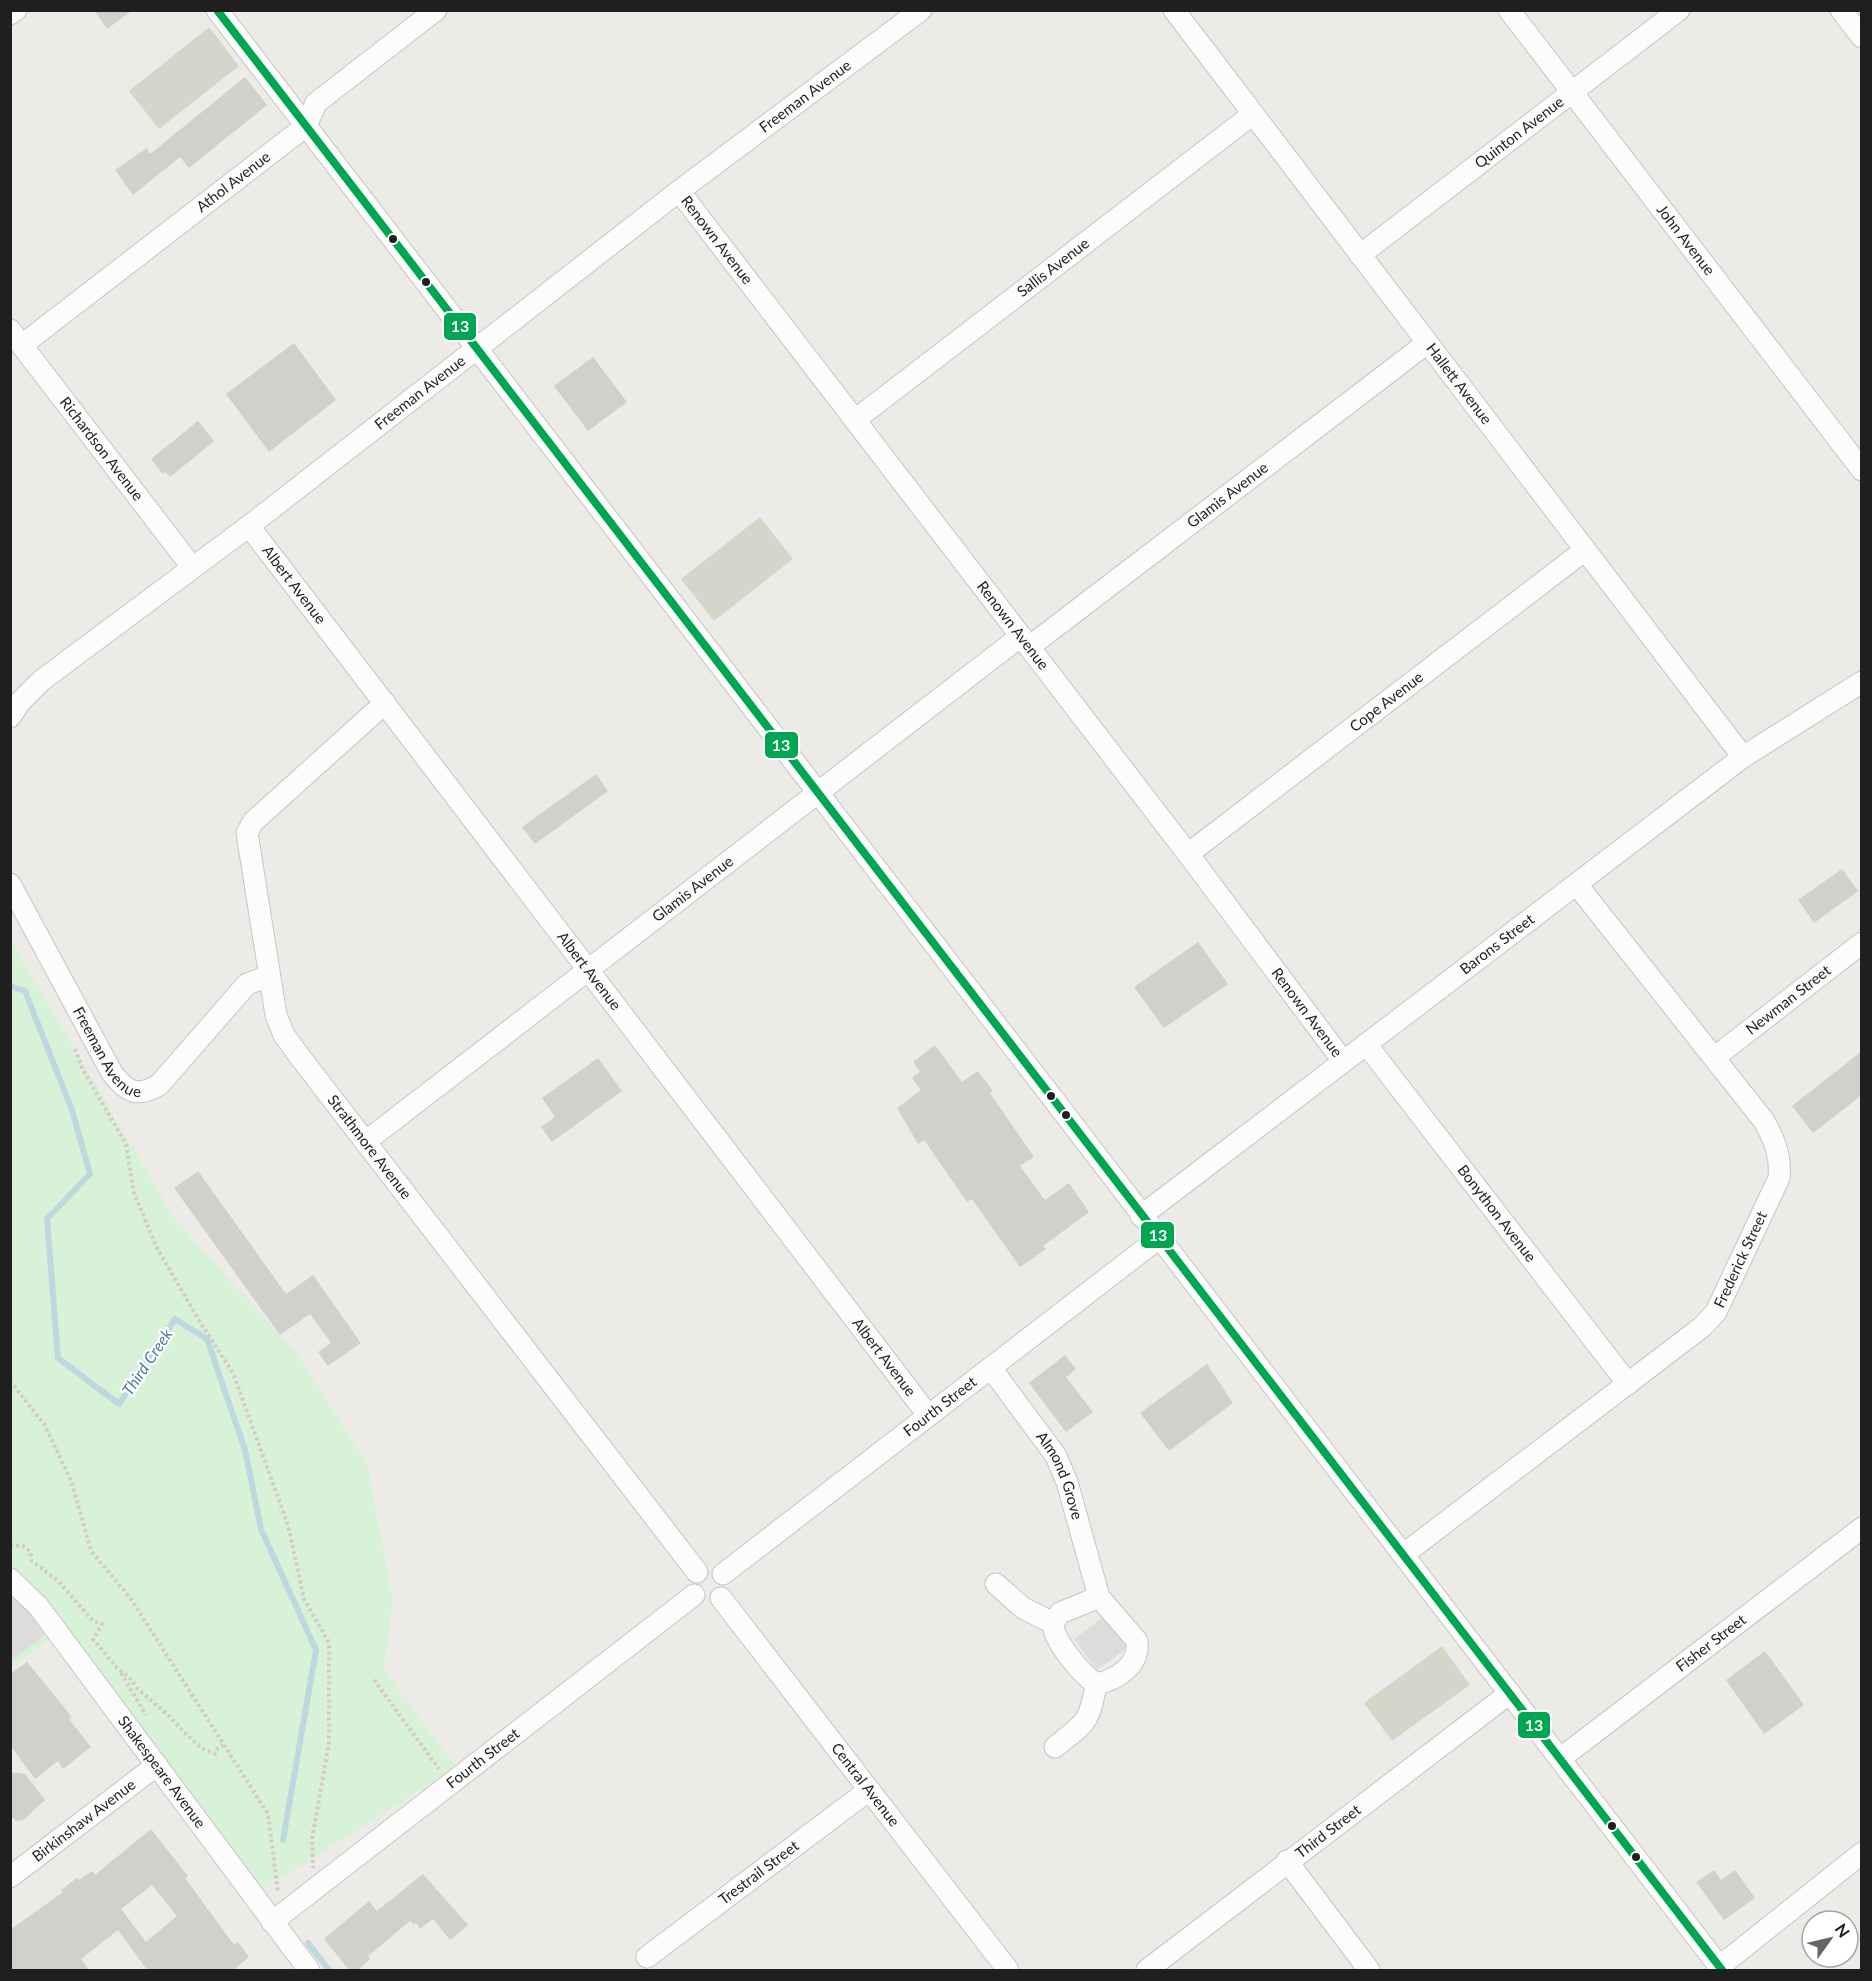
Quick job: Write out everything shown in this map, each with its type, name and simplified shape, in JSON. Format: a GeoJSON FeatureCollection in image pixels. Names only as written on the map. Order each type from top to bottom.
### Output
{"type":"FeatureCollection","features":[{"type":"Feature","properties":{"kind":"street"},"geometry":{"type":"LineString","coordinates":[[10,14],[15,10]]}},
{"type":"Feature","properties":{"kind":"street"},"geometry":{"type":"LineString","coordinates":[[217,10],[817,795],[1561,1758],[1720,1969],[1862,1853]]}},
{"type":"Feature","properties":{"kind":"street","name":"Athol Avenue"},"geometry":{"type":"LineString","coordinates":[[16,337],[306,126],[316,103],[436,10]]}},
{"type":"Feature","properties":{"kind":"street","name":"Freeman Avenue"},"geometry":{"type":"LineString","coordinates":[[10,717],[41,681],[249,526],[679,191],[921,10]]}},
{"type":"Feature","properties":{"kind":"street","name":"Hallett Avenue"},"geometry":{"type":"LineString","coordinates":[[1174,10],[1743,758]]}},
{"type":"Feature","properties":{"kind":"street","name":"John Avenue"},"geometry":{"type":"LineString","coordinates":[[1509,10],[1862,470]]}},
{"type":"Feature","properties":{"kind":"street","name":"Quinton Avenue"},"geometry":{"type":"LineString","coordinates":[[1360,255],[1679,10]]}},
{"type":"Feature","properties":{"kind":"street"},"geometry":{"type":"LineString","coordinates":[[1841,10],[1862,37]]}},
{"type":"Feature","properties":{"kind":"street","name":"Sallis Avenue"},"geometry":{"type":"LineString","coordinates":[[855,420],[1253,114]]}},
{"type":"Feature","properties":{"kind":"street","name":"Renown Avenue"},"geometry":{"type":"LineString","coordinates":[[679,191],[1188,854],[1343,1061]]}},
{"type":"Feature","properties":{"kind":"street","name":"Richardson Avenue"},"geometry":{"type":"LineString","coordinates":[[16,337],[192,567]]}},
{"type":"Feature","properties":{"kind":"street","name":"Glamis Avenue"},"geometry":{"type":"LineString","coordinates":[[365,1142],[588,967],[1427,343]]}},
{"type":"Feature","properties":{"kind":"street","name":"Albert Avenue"},"geometry":{"type":"LineString","coordinates":[[249,526],[928,1415]]}},
{"type":"Feature","properties":{"kind":"street","name":"Cope Avenue"},"geometry":{"type":"LineString","coordinates":[[1188,854],[1584,550]]}},
{"type":"Feature","properties":{"kind":"street","name":"Barons Street"},"geometry":{"type":"LineString","coordinates":[[1141,1216],[1743,758],[1862,682]]}},
{"type":"Feature","properties":{"kind":"street","name":"Strathmore Avenue"},"geometry":{"type":"LineString","coordinates":[[385,703],[249,828],[247,846],[276,1015],[284,1035],[697,1572]]}},
{"type":"Feature","properties":{"kind":"street","name":"Freeman Avenue"},"geometry":{"type":"LineString","coordinates":[[10,884],[112,1072],[123,1086],[134,1092],[146,1093],[159,1085],[247,984],[269,976]]}},
{"type":"Feature","properties":{"kind":"street","name":"Frederick Street"},"geometry":{"type":"LineString","coordinates":[[1404,1554],[1702,1328],[1716,1312],[1779,1178],[1780,1163],[1777,1144],[1764,1121],[1577,885]]}},
{"type":"Feature","properties":{"kind":"street","name":"Newman Street"},"geometry":{"type":"LineString","coordinates":[[1715,1057],[1862,943]]}},
{"type":"Feature","properties":{"kind":"street","name":"Bonython Avenue"},"geometry":{"type":"LineString","coordinates":[[1366,1044],[1628,1384]]}},
{"type":"Feature","properties":{"kind":"street","name":"Fourth Street"},"geometry":{"type":"LineString","coordinates":[[723,1574],[1159,1238]]}},
{"type":"Feature","properties":{"kind":"street","name":"Almond Grove"},"geometry":{"type":"LineString","coordinates":[[991,1368],[1056,1456],[1067,1482],[1100,1597],[1133,1635],[1138,1649],[1136,1658],[1120,1674],[1096,1684]]}},
{"type":"Feature","properties":{"kind":"street","name":"Fisher Street"},"geometry":{"type":"LineString","coordinates":[[1561,1758],[1862,1528]]}},
{"type":"Feature","properties":{"kind":"street"},"geometry":{"type":"LineString","coordinates":[[712,1568],[723,1574],[726,1588],[721,1598],[705,1602],[694,1595],[692,1581],[697,1572],[712,1568]]}},
{"type":"Feature","properties":{"kind":"street","name":"Shakespeare Avenue"},"geometry":{"type":"LineString","coordinates":[[10,1579],[38,1606],[275,1919],[309,1971]]}},
{"type":"Feature","properties":{"kind":"street"},"geometry":{"type":"LineString","coordinates":[[996,1584],[1023,1608],[1053,1623],[1058,1638],[1081,1672],[1096,1684],[1091,1712],[1084,1724],[1055,1748]]}},
{"type":"Feature","properties":{"kind":"street","name":"Fourth Street"},"geometry":{"type":"LineString","coordinates":[[275,1919],[694,1595]]}},
{"type":"Feature","properties":{"kind":"street"},"geometry":{"type":"LineString","coordinates":[[1053,1623],[1060,1613],[1100,1597]]}},
{"type":"Feature","properties":{"kind":"street","name":"Central Avenue"},"geometry":{"type":"LineString","coordinates":[[721,1598],[1008,1971]]}},
{"type":"Feature","properties":{"kind":"street","name":"Third Street"},"geometry":{"type":"LineString","coordinates":[[1147,1971],[1287,1861],[1510,1693]]}},
{"type":"Feature","properties":{"kind":"street","name":"Birkinshaw Avenue"},"geometry":{"type":"LineString","coordinates":[[10,1877],[157,1765]]}},
{"type":"Feature","properties":{"kind":"street","name":"Trestrail Street"},"geometry":{"type":"LineString","coordinates":[[647,1957],[869,1790]]}},
{"type":"Feature","properties":{"kind":"street"},"geometry":{"type":"LineString","coordinates":[[1287,1861],[1369,1971]]}},
{"type":"Feature","properties":{"kind":"path"},"geometry":{"type":"LineString","coordinates":[[71,1040],[83,1070],[109,1110],[126,1144],[134,1193],[157,1248],[233,1373],[288,1525],[304,1599],[329,1644],[329,1743],[312,1839],[314,1890]]}},
{"type":"Feature","properties":{"kind":"path"},"geometry":{"type":"LineString","coordinates":[[10,1381],[44,1424],[71,1480],[91,1551],[131,1599],[268,1814],[275,1919]]}},
{"type":"Feature","properties":{"kind":"path"},"geometry":{"type":"LineString","coordinates":[[10,1545],[23,1546],[32,1552],[30,1556],[36,1564],[58,1581],[96,1624],[102,1624],[93,1640],[117,1668],[133,1680],[138,1689],[201,1748],[215,1754],[223,1745]]}},
{"type":"Feature","properties":{"kind":"path"},"geometry":{"type":"LineString","coordinates":[[374,1680],[451,1784]]}},
{"type":"Feature","properties":{"kind":"shaded area"},"geometry":{"type":"Polygon","coordinates":[[[209,27],[239,66],[159,129],[129,91],[209,27]]]}},
{"type":"Feature","properties":{"kind":"shaded area"},"geometry":{"type":"Polygon","coordinates":[[[760,517],[793,559],[714,621],[681,579],[760,517]]]}},
{"type":"Feature","properties":{"kind":"shaded area"},"geometry":{"type":"Polygon","coordinates":[[[10,1591],[48,1633],[11,1660],[10,1660],[10,1591]]]}},
{"type":"Feature","properties":{"kind":"shaded area"},"geometry":{"type":"Polygon","coordinates":[[[1110,1612],[1133,1644],[1097,1670],[1074,1639],[1110,1612]]]}},
{"type":"Feature","properties":{"kind":"shaded area"},"geometry":{"type":"Polygon","coordinates":[[[1442,1646],[1470,1685],[1392,1741],[1364,1703],[1442,1646]]]}},
{"type":"Feature","properties":{"kind":"green space"},"geometry":{"type":"Polygon","coordinates":[[[10,939],[175,1219],[297,1354],[367,1463],[393,1600],[384,1669],[456,1767],[253,1897],[11,1579],[10,939]]]}},
{"type":"Feature","properties":{"kind":"green space"},"geometry":{"type":"Polygon","coordinates":[[[11,1591],[51,1637],[11,1668],[11,1591]]]}},
{"type":"Feature","properties":{"kind":"building"},"geometry":{"type":"Polygon","coordinates":[[[94,10],[133,10],[107,29],[94,10]]]}},
{"type":"Feature","properties":{"kind":"building"},"geometry":{"type":"Polygon","coordinates":[[[245,77],[267,105],[189,168],[180,157],[133,195],[115,170],[147,148],[150,154],[245,77]]]}},
{"type":"Feature","properties":{"kind":"building"},"geometry":{"type":"Polygon","coordinates":[[[294,343],[336,400],[269,452],[226,394],[294,343]]]}},
{"type":"Feature","properties":{"kind":"building"},"geometry":{"type":"Polygon","coordinates":[[[593,357],[627,402],[588,431],[554,386],[593,357]]]}},
{"type":"Feature","properties":{"kind":"building"},"geometry":{"type":"Polygon","coordinates":[[[198,421],[214,441],[170,477],[166,472],[163,474],[151,459],[198,421]]]}},
{"type":"Feature","properties":{"kind":"building"},"geometry":{"type":"Polygon","coordinates":[[[596,774],[608,791],[535,844],[522,827],[596,774]]]}},
{"type":"Feature","properties":{"kind":"building"},"geometry":{"type":"Polygon","coordinates":[[[1842,869],[1858,891],[1814,923],[1798,900],[1842,869]]]}},
{"type":"Feature","properties":{"kind":"building"},"geometry":{"type":"Polygon","coordinates":[[[1198,942],[1228,984],[1164,1028],[1134,987],[1198,942]]]}},
{"type":"Feature","properties":{"kind":"building"},"geometry":{"type":"Polygon","coordinates":[[[935,1045],[962,1082],[978,1071],[993,1091],[990,1093],[1034,1157],[1020,1166],[1045,1200],[1069,1183],[1089,1212],[1043,1246],[1046,1249],[1020,1267],[972,1199],[967,1202],[924,1140],[918,1144],[897,1108],[921,1090],[912,1078],[920,1072],[913,1062],[935,1045]]]}},
{"type":"Feature","properties":{"kind":"building"},"geometry":{"type":"Polygon","coordinates":[[[1862,1051],[1862,1095],[1813,1133],[1792,1106],[1862,1051]]]}},
{"type":"Feature","properties":{"kind":"building"},"geometry":{"type":"Polygon","coordinates":[[[598,1058],[622,1091],[552,1142],[541,1127],[555,1117],[542,1098],[598,1058]]]}},
{"type":"Feature","properties":{"kind":"building"},"geometry":{"type":"Polygon","coordinates":[[[198,1171],[286,1294],[313,1275],[361,1343],[328,1366],[318,1352],[331,1343],[310,1314],[280,1335],[174,1188],[198,1171]]]}},
{"type":"Feature","properties":{"kind":"building"},"geometry":{"type":"Polygon","coordinates":[[[1065,1355],[1076,1369],[1066,1377],[1093,1412],[1066,1432],[1029,1383],[1065,1355]]]}},
{"type":"Feature","properties":{"kind":"building"},"geometry":{"type":"Polygon","coordinates":[[[1207,1364],[1233,1403],[1169,1451],[1140,1413],[1207,1364]]]}},
{"type":"Feature","properties":{"kind":"building"},"geometry":{"type":"Polygon","coordinates":[[[1765,1651],[1804,1705],[1764,1734],[1726,1680],[1765,1651]]]}},
{"type":"Feature","properties":{"kind":"building"},"geometry":{"type":"Polygon","coordinates":[[[27,1662],[72,1717],[69,1719],[91,1747],[63,1769],[58,1761],[35,1779],[10,1745],[10,1674],[27,1662]]]}},
{"type":"Feature","properties":{"kind":"building"},"geometry":{"type":"Polygon","coordinates":[[[10,1772],[25,1774],[45,1800],[23,1820],[16,1821],[10,1815],[10,1772]]]}},
{"type":"Feature","properties":{"kind":"building"},"geometry":{"type":"Polygon","coordinates":[[[151,1829],[188,1876],[185,1878],[234,1945],[238,1942],[249,1957],[232,1971],[148,1971],[118,1930],[81,1959],[90,1971],[10,1971],[10,1930],[63,1892],[61,1890],[77,1878],[79,1880],[92,1871],[95,1875],[151,1829]],[[152,1885],[121,1909],[146,1942],[177,1916],[152,1885]]]}},
{"type":"Feature","properties":{"kind":"building"},"geometry":{"type":"Polygon","coordinates":[[[1714,1870],[1721,1880],[1735,1870],[1755,1898],[1724,1920],[1696,1882],[1714,1870]]]}},
{"type":"Feature","properties":{"kind":"building"},"geometry":{"type":"Polygon","coordinates":[[[423,1874],[468,1925],[450,1940],[433,1919],[420,1929],[416,1923],[413,1924],[410,1921],[368,1956],[370,1959],[357,1971],[350,1971],[324,1939],[369,1901],[377,1911],[423,1874]]]}},
{"type":"Feature","properties":{"kind":"waterway","name":"Third Creek"},"geometry":{"type":"LineString","coordinates":[[10,986],[25,991],[72,1110],[90,1174],[47,1219],[58,1358],[119,1404],[175,1319],[207,1339],[245,1450],[261,1529],[316,1650],[283,1840]]}},
{"type":"Feature","properties":{"kind":"waterway","name":"Third Creek"},"geometry":{"type":"LineString","coordinates":[[308,1943],[329,1970]]}},
{"type":"Feature","properties":{"kind":"transit line","name":"13"},"geometry":{"type":"LineString","coordinates":[[217,10],[1722,1970]]}}]}
